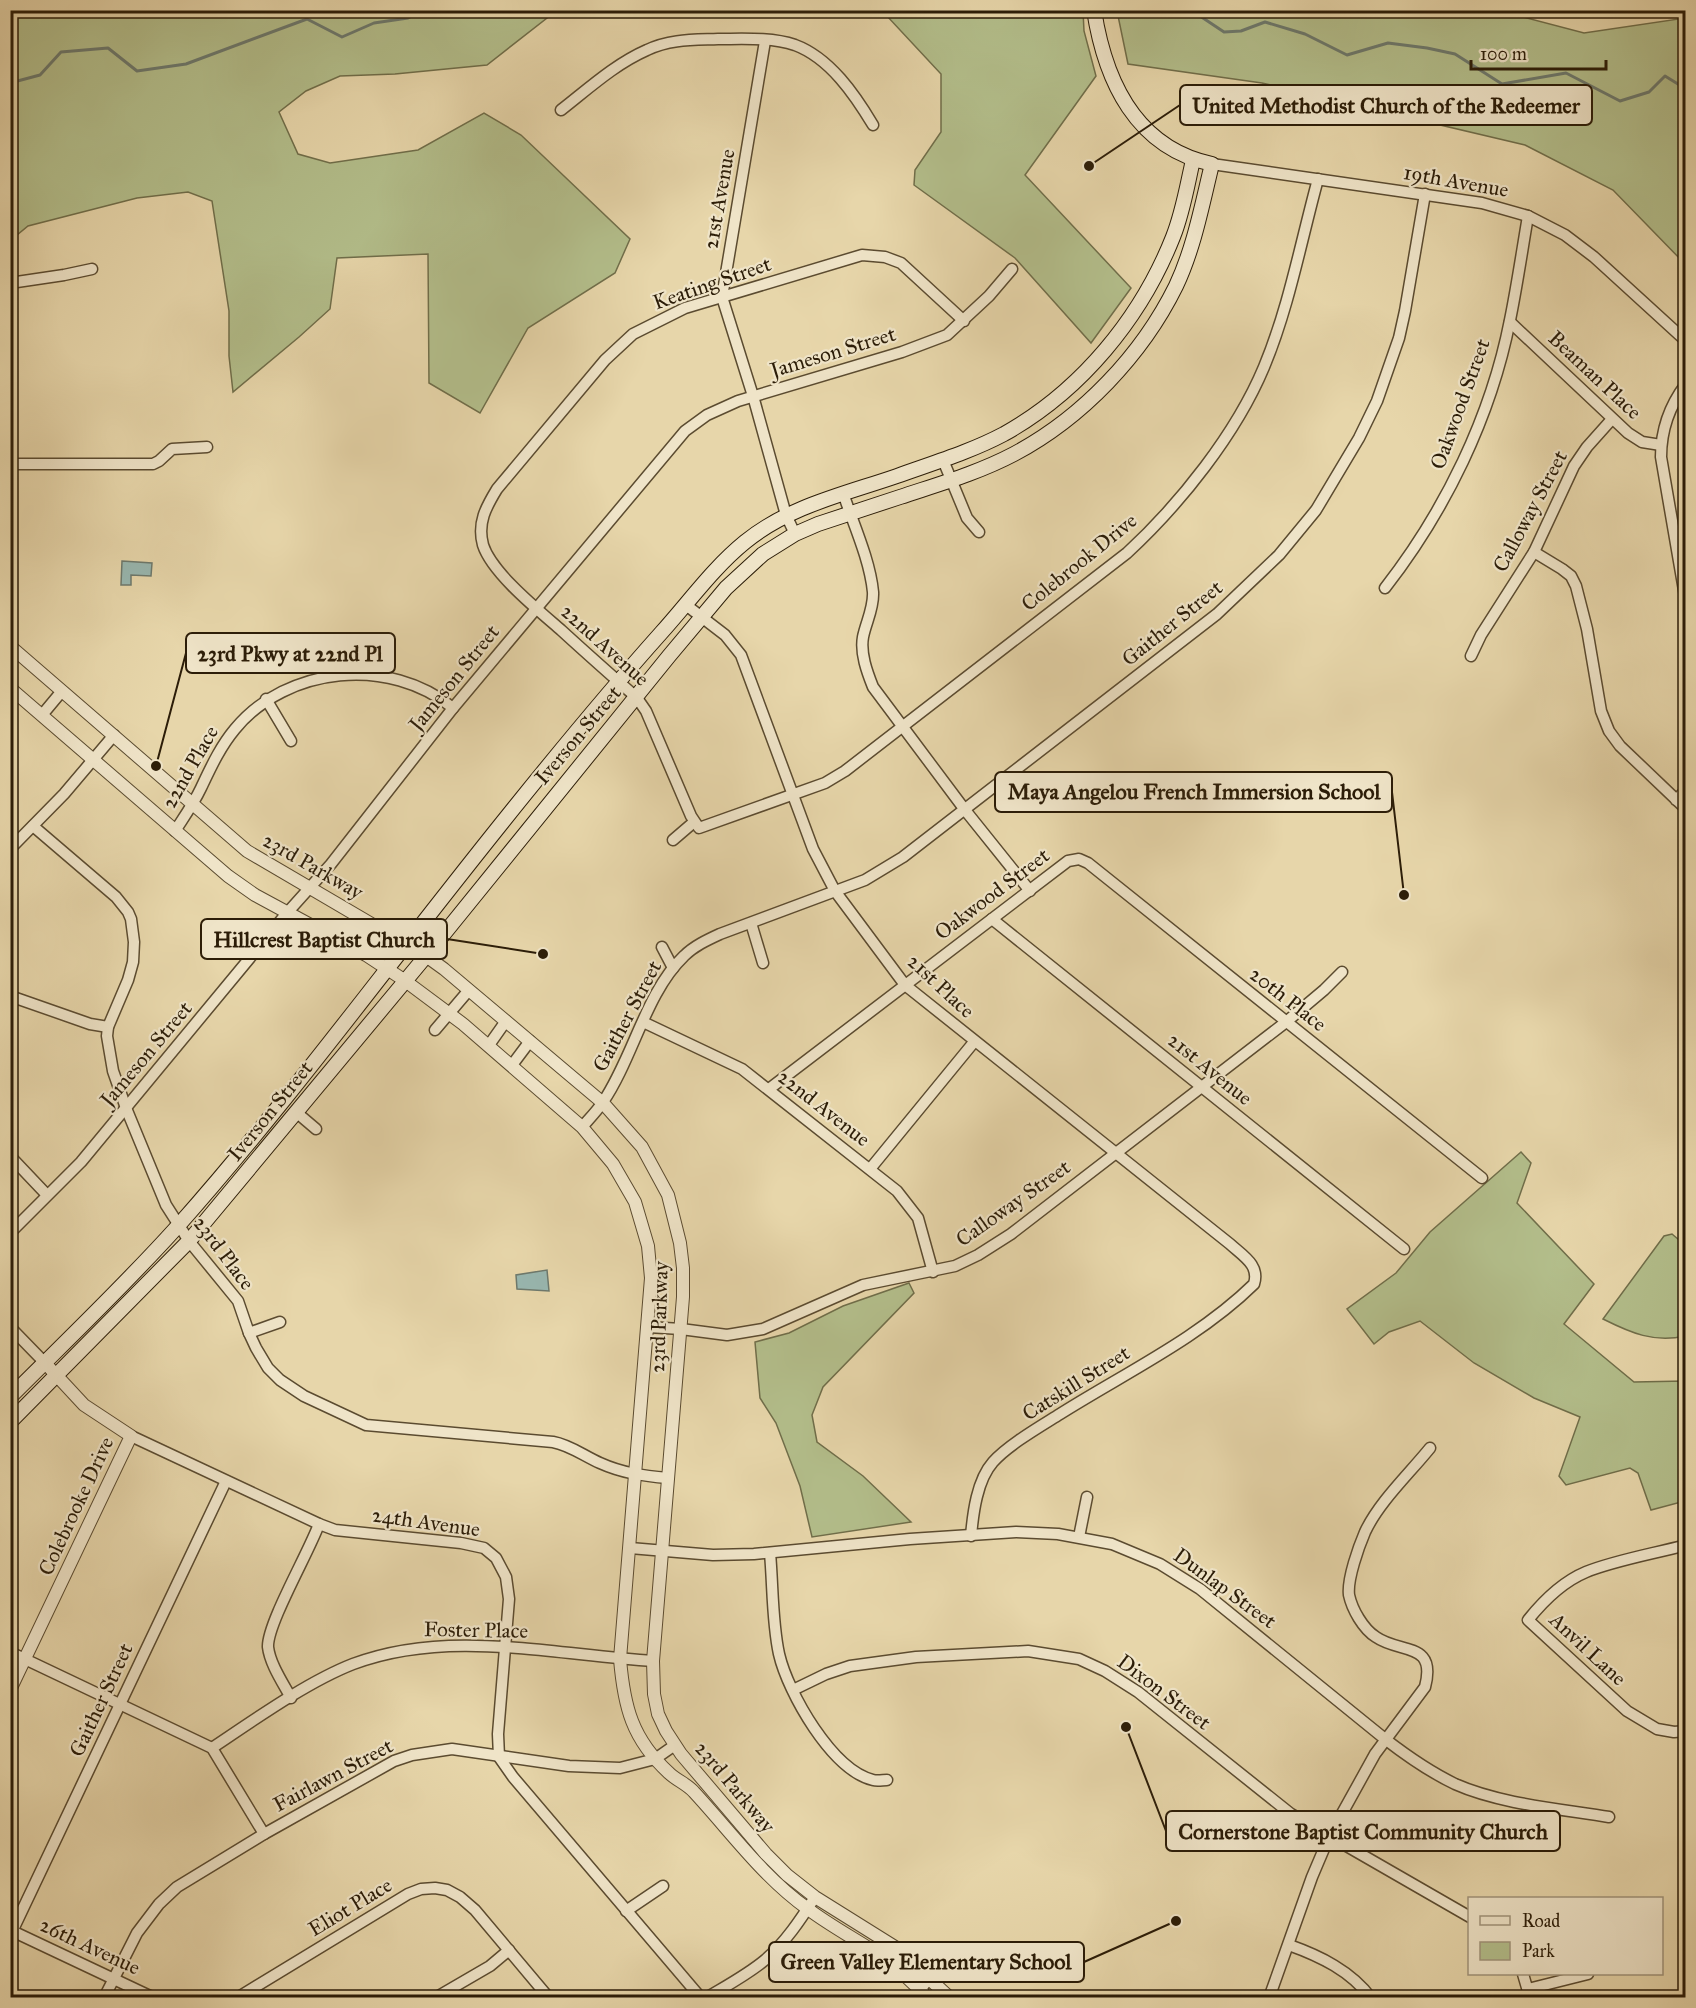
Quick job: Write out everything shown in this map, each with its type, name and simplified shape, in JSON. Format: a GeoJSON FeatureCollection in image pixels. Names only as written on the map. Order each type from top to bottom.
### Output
{"type":"FeatureCollection","features":[{"type":"Feature","properties":{"kind":"main road"},"geometry":{"type":"LineString","coordinates":[[1094,10],[1102,54],[1112,81],[1139,120],[1156,138],[1173,151],[1193,160],[1212,164]]}},
{"type":"Feature","properties":{"kind":"main road","name":"Iverson Street"},"geometry":{"type":"LineString","coordinates":[[10,1397],[178,1226],[341,1029],[517,804],[618,682],[717,568],[766,526],[786,515],[843,493],[943,460],[988,441],[1031,417],[1074,381],[1105,350],[1142,302],[1157,273],[1179,220],[1193,160]]}},
{"type":"Feature","properties":{"kind":"main road","name":"Iverson Street"},"geometry":{"type":"LineString","coordinates":[[10,1422],[189,1241],[426,956],[525,831],[726,588],[755,561],[795,534],[996,463],[1037,440],[1078,408],[1121,368],[1153,325],[1177,284],[1194,237],[1212,164]]}},
{"type":"Feature","properties":{"kind":"street"},"geometry":{"type":"LineString","coordinates":[[561,110],[631,58],[657,45],[684,40],[765,41],[802,48],[828,67],[860,102],[873,125]]}},
{"type":"Feature","properties":{"kind":"street","name":"21st Avenue"},"geometry":{"type":"LineString","coordinates":[[765,41],[722,297],[753,396],[786,515],[795,534]]}},
{"type":"Feature","properties":{"kind":"street","name":"19th Avenue"},"geometry":{"type":"LineString","coordinates":[[1212,164],[1482,202],[1528,216],[1565,236],[1594,257],[1686,341]]}},
{"type":"Feature","properties":{"kind":"street","name":"Colebrook Drive"},"geometry":{"type":"LineString","coordinates":[[697,825],[793,796],[825,783],[845,771],[1127,553],[1145,536],[1214,455],[1242,410],[1264,367],[1282,315],[1318,179]]}},
{"type":"Feature","properties":{"kind":"street","name":"Gaither Street"},"geometry":{"type":"LineString","coordinates":[[582,1127],[603,1102],[663,983],[685,955],[705,940],[865,880],[885,869],[965,810],[1217,614],[1279,555],[1316,510],[1359,438],[1377,401],[1399,338],[1425,194]]}},
{"type":"Feature","properties":{"kind":"street","name":"Oakwood Street"},"geometry":{"type":"LineString","coordinates":[[1384,588],[1405,562],[1451,485],[1480,421],[1492,389],[1510,322],[1528,216]]}},
{"type":"Feature","properties":{"kind":"street","name":"Keating Street"},"geometry":{"type":"LineString","coordinates":[[496,569],[484,547],[482,519],[486,507],[498,489],[605,360],[633,334],[685,308],[862,255],[879,256],[907,267],[964,321]]}},
{"type":"Feature","properties":{"kind":"street"},"geometry":{"type":"LineString","coordinates":[[10,283],[92,269]]}},
{"type":"Feature","properties":{"kind":"street","name":"Jameson Street"},"geometry":{"type":"LineString","coordinates":[[10,1233],[81,1162],[310,888],[453,708],[686,431],[719,408],[928,344],[947,335],[964,321],[1012,269]]}},
{"type":"Feature","properties":{"kind":"street","name":"Beaman Place"},"geometry":{"type":"LineString","coordinates":[[1510,322],[1636,439],[1661,445]]}},
{"type":"Feature","properties":{"kind":"street"},"geometry":{"type":"LineString","coordinates":[[1686,384],[1678,394],[1669,415],[1661,445],[1663,478],[1686,602]]}},
{"type":"Feature","properties":{"kind":"street","name":"Calloway Street"},"geometry":{"type":"LineString","coordinates":[[1471,656],[1481,635],[1534,552],[1574,466],[1587,447],[1612,419]]}},
{"type":"Feature","properties":{"kind":"street"},"geometry":{"type":"LineString","coordinates":[[10,464],[153,464],[171,449],[207,447]]}},
{"type":"Feature","properties":{"kind":"street"},"geometry":{"type":"LineString","coordinates":[[943,460],[967,518],[979,532]]}},
{"type":"Feature","properties":{"kind":"street"},"geometry":{"type":"LineString","coordinates":[[843,493],[873,592],[862,647],[875,690],[965,810],[1030,891]]}},
{"type":"Feature","properties":{"kind":"street"},"geometry":{"type":"LineString","coordinates":[[1534,552],[1562,569],[1574,580],[1587,629],[1600,711],[1609,731],[1620,746],[1686,809]]}},
{"type":"Feature","properties":{"kind":"street","name":"22nd Avenue"},"geometry":{"type":"LineString","coordinates":[[496,569],[636,698],[646,711],[697,825]]}},
{"type":"Feature","properties":{"kind":"street","name":"21st Place"},"geometry":{"type":"LineString","coordinates":[[686,605],[725,635],[741,655],[813,849],[835,891],[905,985],[974,1042],[1117,1152],[1251,1263],[1256,1270],[1256,1281],[1244,1293]]}},
{"type":"Feature","properties":{"kind":"street","name":"23rd Parkway"},"geometry":{"type":"LineString","coordinates":[[10,646],[257,858],[426,956],[469,990],[603,1102],[642,1147],[668,1195],[679,1235],[682,1260],[681,1329],[653,1661],[654,1694],[658,1713],[675,1745],[766,1854],[787,1875],[815,1897],[895,1947],[950,1998]]}},
{"type":"Feature","properties":{"kind":"street","name":"22nd Place"},"geometry":{"type":"LineString","coordinates":[[175,831],[193,804],[225,741],[236,727],[266,699],[298,683],[339,675],[388,677],[439,696],[453,708]]}},
{"type":"Feature","properties":{"kind":"street","name":"23rd Parkway"},"geometry":{"type":"LineString","coordinates":[[10,688],[228,876],[287,914],[366,955],[450,1013],[582,1127],[626,1183],[640,1214],[648,1246],[651,1278],[620,1659],[628,1713],[641,1741],[655,1760],[671,1775],[692,1789],[761,1869],[808,1909],[884,1959],[921,1995]]}},
{"type":"Feature","properties":{"kind":"street"},"geometry":{"type":"LineString","coordinates":[[42,716],[62,691]]}},
{"type":"Feature","properties":{"kind":"street"},"geometry":{"type":"LineString","coordinates":[[266,699],[291,741]]}},
{"type":"Feature","properties":{"kind":"street"},"geometry":{"type":"LineString","coordinates":[[10,849],[114,735]]}},
{"type":"Feature","properties":{"kind":"street"},"geometry":{"type":"LineString","coordinates":[[1676,800],[1686,790]]}},
{"type":"Feature","properties":{"kind":"street"},"geometry":{"type":"LineString","coordinates":[[673,840],[697,825]]}},
{"type":"Feature","properties":{"kind":"street","name":"23rd Place"},"geometry":{"type":"LineString","coordinates":[[33,826],[116,897],[128,912],[134,942],[133,962],[108,1027],[110,1060],[126,1108],[166,1205],[189,1241],[238,1301],[249,1333],[268,1368],[280,1380],[304,1396],[366,1425],[553,1442],[569,1447],[606,1466],[636,1475],[668,1478]]}},
{"type":"Feature","properties":{"kind":"street","name":"20th Place"},"geometry":{"type":"LineString","coordinates":[[1068,861],[1079,859],[1088,863],[1482,1178]]}},
{"type":"Feature","properties":{"kind":"street","name":"Oakwood Street"},"geometry":{"type":"LineString","coordinates":[[769,1089],[1068,861]]}},
{"type":"Feature","properties":{"kind":"street","name":"21st Avenue"},"geometry":{"type":"LineString","coordinates":[[992,920],[1404,1249]]}},
{"type":"Feature","properties":{"kind":"street"},"geometry":{"type":"LineString","coordinates":[[751,923],[763,963]]}},
{"type":"Feature","properties":{"kind":"street"},"geometry":{"type":"LineString","coordinates":[[662,947],[673,968]]}},
{"type":"Feature","properties":{"kind":"street","name":"Calloway Street"},"geometry":{"type":"LineString","coordinates":[[648,1327],[726,1335],[763,1329],[863,1285],[955,1266],[985,1251],[1286,1022],[1342,972]]}},
{"type":"Feature","properties":{"kind":"street"},"geometry":{"type":"LineString","coordinates":[[435,1030],[469,990]]}},
{"type":"Feature","properties":{"kind":"street"},"geometry":{"type":"LineString","coordinates":[[10,996],[90,1024],[108,1027]]}},
{"type":"Feature","properties":{"kind":"street"},"geometry":{"type":"LineString","coordinates":[[489,1046],[506,1021]]}},
{"type":"Feature","properties":{"kind":"street","name":"22nd Avenue"},"geometry":{"type":"LineString","coordinates":[[643,1022],[742,1069],[897,1191],[918,1218],[933,1272]]}},
{"type":"Feature","properties":{"kind":"street"},"geometry":{"type":"LineString","coordinates":[[512,1065],[530,1041]]}},
{"type":"Feature","properties":{"kind":"street"},"geometry":{"type":"LineString","coordinates":[[870,1169],[974,1042]]}},
{"type":"Feature","properties":{"kind":"street"},"geometry":{"type":"LineString","coordinates":[[296,1112],[316,1129]]}},
{"type":"Feature","properties":{"kind":"street"},"geometry":{"type":"LineString","coordinates":[[10,1156],[47,1195]]}},
{"type":"Feature","properties":{"kind":"street","name":"Catskill Street"},"geometry":{"type":"LineString","coordinates":[[971,1536],[982,1482],[988,1469],[1002,1454],[1077,1403],[1166,1350],[1209,1321],[1244,1293]]}},
{"type":"Feature","properties":{"kind":"street"},"geometry":{"type":"LineString","coordinates":[[249,1333],[280,1322]]}},
{"type":"Feature","properties":{"kind":"street","name":"24th Avenue"},"geometry":{"type":"LineString","coordinates":[[10,1327],[84,1405],[131,1436],[226,1481],[319,1524],[349,1532],[461,1543],[491,1552],[503,1568],[509,1592],[498,1734],[499,1757]]}},
{"type":"Feature","properties":{"kind":"street","name":"Colebrooke Drive"},"geometry":{"type":"LineString","coordinates":[[10,1690],[131,1436]]}},
{"type":"Feature","properties":{"kind":"street"},"geometry":{"type":"LineString","coordinates":[[1269,1998],[1312,1876],[1329,1837],[1385,1739],[1425,1687],[1428,1665],[1414,1650],[1376,1637],[1363,1624],[1352,1605],[1350,1586],[1365,1532],[1375,1515],[1430,1448]]}},
{"type":"Feature","properties":{"kind":"street","name":"Gaither Street"},"geometry":{"type":"LineString","coordinates":[[11,1932],[226,1481]]}},
{"type":"Feature","properties":{"kind":"street"},"geometry":{"type":"LineString","coordinates":[[1079,1537],[1087,1497]]}},
{"type":"Feature","properties":{"kind":"street"},"geometry":{"type":"LineString","coordinates":[[291,1698],[269,1652],[268,1641],[319,1524]]}},
{"type":"Feature","properties":{"kind":"street","name":"Dunlap Street"},"geometry":{"type":"LineString","coordinates":[[630,1548],[712,1555],[770,1553],[910,1539],[1028,1532],[1079,1537],[1112,1544],[1182,1576],[1231,1613],[1385,1739],[1409,1757],[1458,1785],[1513,1800],[1609,1817]]}},
{"type":"Feature","properties":{"kind":"street","name":"Anvil Lane"},"geometry":{"type":"LineString","coordinates":[[1686,1545],[1585,1572],[1544,1600],[1528,1620],[1627,1711],[1657,1729],[1674,1732],[1686,1731]]}},
{"type":"Feature","properties":{"kind":"street"},"geometry":{"type":"LineString","coordinates":[[770,1553],[780,1655],[805,1715],[822,1739],[846,1764],[874,1780],[887,1780]]}},
{"type":"Feature","properties":{"kind":"street","name":"Foster Place"},"geometry":{"type":"LineString","coordinates":[[212,1748],[291,1698],[352,1665],[398,1651],[419,1647],[446,1646],[505,1648],[653,1661]]}},
{"type":"Feature","properties":{"kind":"street","name":"Dixon Street"},"geometry":{"type":"LineString","coordinates":[[793,1690],[825,1674],[850,1666],[916,1657],[1028,1651],[1079,1659],[1105,1671],[1138,1692],[1291,1814],[1468,1916]]}},
{"type":"Feature","properties":{"kind":"street"},"geometry":{"type":"LineString","coordinates":[[10,1652],[212,1748],[264,1834]]}},
{"type":"Feature","properties":{"kind":"street"},"geometry":{"type":"LineString","coordinates":[[655,1760],[675,1745]]}},
{"type":"Feature","properties":{"kind":"street","name":"Fairlawn Street"},"geometry":{"type":"LineString","coordinates":[[104,1998],[137,1933],[169,1894],[186,1881],[264,1834],[369,1774],[412,1755],[452,1749],[472,1750],[499,1757],[606,1768],[638,1765],[655,1760]]}},
{"type":"Feature","properties":{"kind":"street"},"geometry":{"type":"LineString","coordinates":[[499,1757],[513,1777],[701,1998]]}},
{"type":"Feature","properties":{"kind":"street"},"geometry":{"type":"LineString","coordinates":[[626,1911],[663,1886]]}},
{"type":"Feature","properties":{"kind":"street","name":"Eliot Place"},"geometry":{"type":"LineString","coordinates":[[237,1998],[408,1894],[422,1889],[435,1888],[447,1890],[460,1897],[483,1920],[549,1998]]}},
{"type":"Feature","properties":{"kind":"street"},"geometry":{"type":"LineString","coordinates":[[706,1998],[751,1971],[767,1958],[785,1940],[815,1897]]}},
{"type":"Feature","properties":{"kind":"street","name":"26th Avenue"},"geometry":{"type":"LineString","coordinates":[[11,1932],[154,1998]]}},
{"type":"Feature","properties":{"kind":"street"},"geometry":{"type":"LineString","coordinates":[[1289,1945],[1320,1957],[1345,1972],[1371,1998]]}},
{"type":"Feature","properties":{"kind":"street"},"geometry":{"type":"LineString","coordinates":[[435,1998],[490,1966],[509,1950]]}},
{"type":"Feature","properties":{"kind":"street"},"geometry":{"type":"LineString","coordinates":[[921,1995],[929,1977],[947,1955]]}},
{"type":"Feature","properties":{"kind":"street"},"geometry":{"type":"LineString","coordinates":[[1523,1975],[1529,1994],[1585,1975]]}},
{"type":"Feature","properties":{"kind":"green space"},"geometry":{"type":"Polygon","coordinates":[[[11,10],[24,11],[38,16],[51,10],[556,11],[487,65],[395,74],[340,76],[306,91],[279,112],[298,154],[330,163],[418,150],[484,113],[521,135],[630,239],[615,273],[528,328],[480,413],[429,383],[428,254],[337,258],[330,309],[233,392],[229,356],[229,311],[212,201],[188,192],[137,198],[28,226],[11,240],[11,10]]]}},
{"type":"Feature","properties":{"kind":"green space"},"geometry":{"type":"Polygon","coordinates":[[[879,11],[1083,11],[1084,31],[1096,76],[1025,175],[1131,288],[1091,343],[1015,258],[914,185],[915,170],[941,132],[941,74],[887,16],[879,11]]]}},
{"type":"Feature","properties":{"kind":"green space"},"geometry":{"type":"Polygon","coordinates":[[[1117,11],[1500,11],[1584,33],[1685,18],[1685,264],[1613,190],[1525,145],[1262,83],[1128,64],[1117,11]]]}},
{"type":"Feature","properties":{"kind":"green space"},"geometry":{"type":"Polygon","coordinates":[[[1521,1152],[1531,1163],[1517,1203],[1594,1284],[1564,1324],[1634,1382],[1685,1381],[1685,1501],[1651,1510],[1638,1473],[1630,1468],[1566,1485],[1559,1476],[1580,1417],[1534,1398],[1474,1363],[1420,1321],[1389,1332],[1374,1344],[1347,1309],[1396,1273],[1430,1232],[1521,1152]]]}},
{"type":"Feature","properties":{"kind":"green space"},"geometry":{"type":"Polygon","coordinates":[[[1672,1234],[1685,1245],[1685,1336],[1663,1338],[1643,1335],[1623,1329],[1603,1319],[1664,1236],[1672,1234]]]}},
{"type":"Feature","properties":{"kind":"green space"},"geometry":{"type":"Polygon","coordinates":[[[909,1283],[914,1293],[823,1387],[812,1415],[817,1442],[863,1476],[911,1522],[812,1537],[800,1486],[776,1423],[760,1398],[755,1342],[789,1333],[843,1306],[909,1283]]]}},
{"type":"Feature","properties":{"kind":"water"},"geometry":{"type":"Polygon","coordinates":[[[122,561],[152,563],[151,576],[131,575],[131,585],[121,585],[122,561]]]}},
{"type":"Feature","properties":{"kind":"water"},"geometry":{"type":"Polygon","coordinates":[[[547,1270],[549,1291],[517,1289],[516,1275],[547,1270]]]}},
{"type":"Feature","properties":{"kind":"waterway"},"geometry":{"type":"LineString","coordinates":[[10,83],[40,75],[61,52],[108,48],[137,71],[186,64],[307,19],[342,37],[374,23],[408,18],[423,10]]}},
{"type":"Feature","properties":{"kind":"waterway"},"geometry":{"type":"LineString","coordinates":[[1197,10],[1200,16],[1224,32],[1241,31],[1265,22],[1305,34],[1347,55],[1388,43],[1455,54],[1502,84],[1566,73],[1620,101],[1649,92],[1665,76],[1686,89]]}},
{"type":"Feature","properties":{"kind":"place","name":"United Methodist Church of the Redeemer"},"geometry":{"type":"Point","coordinates":[1089,166]}},
{"type":"Feature","properties":{"kind":"place","name":"23rd Pkwy at 22nd Pl"},"geometry":{"type":"Point","coordinates":[156,766]}},
{"type":"Feature","properties":{"kind":"place","name":"Maya Angelou French Immersion School"},"geometry":{"type":"Point","coordinates":[1404,895]}},
{"type":"Feature","properties":{"kind":"place","name":"Hillcrest Baptist Church"},"geometry":{"type":"Point","coordinates":[543,954]}},
{"type":"Feature","properties":{"kind":"place","name":"Cornerstone Baptist Community Church"},"geometry":{"type":"Point","coordinates":[1126,1727]}},
{"type":"Feature","properties":{"kind":"place","name":"Green Valley Elementary School"},"geometry":{"type":"Point","coordinates":[1176,1921]}}]}
